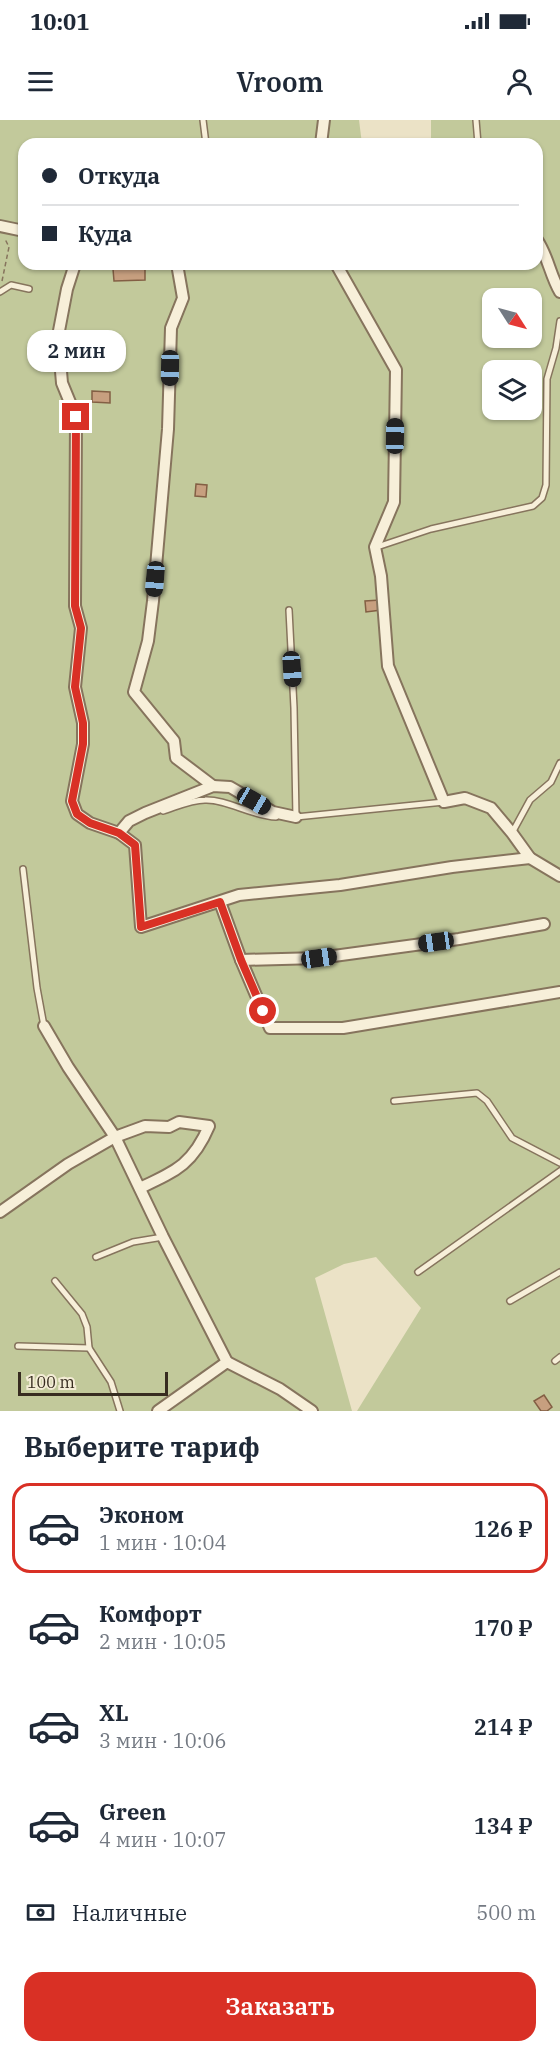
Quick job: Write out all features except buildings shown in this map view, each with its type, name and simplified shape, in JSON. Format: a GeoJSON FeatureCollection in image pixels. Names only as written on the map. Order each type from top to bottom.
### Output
{"type":"FeatureCollection","features":[{"type":"Feature","properties":{"kind":"street"},"geometry":{"type":"LineString","coordinates":[[322,138],[324,120]]}},
{"type":"Feature","properties":{"kind":"street"},"geometry":{"type":"LineString","coordinates":[[0,226],[18,230]]}},
{"type":"Feature","properties":{"kind":"street"},"geometry":{"type":"LineString","coordinates":[[543,251],[551,278],[560,292]]}},
{"type":"Feature","properties":{"kind":"street"},"geometry":{"type":"LineString","coordinates":[[73,270],[58,336],[62,383],[76,417],[75,606],[81,628],[75,687],[83,723],[83,744],[72,801],[77,814],[90,823],[119,833],[135,845],[141,927],[239,895],[340,885],[452,867],[530,858]]}},
{"type":"Feature","properties":{"kind":"street"},"geometry":{"type":"LineString","coordinates":[[178,270],[183,298],[171,328],[168,429],[153,601],[148,640],[134,692],[174,741],[176,758],[213,786]]}},
{"type":"Feature","properties":{"kind":"street"},"geometry":{"type":"LineString","coordinates":[[339,270],[396,370],[394,502],[375,547],[381,576],[388,666],[444,802],[465,798],[491,808],[530,858],[560,876]]}},
{"type":"Feature","properties":{"kind":"street"},"geometry":{"type":"LineString","coordinates":[[119,833],[129,821],[213,786],[230,787],[273,812],[296,817]]}},
{"type":"Feature","properties":{"kind":"street"},"geometry":{"type":"LineString","coordinates":[[220,902],[241,960],[270,1028],[343,1028],[560,992]]}},
{"type":"Feature","properties":{"kind":"street"},"geometry":{"type":"LineString","coordinates":[[241,960],[319,958],[459,939],[544,924]]}},
{"type":"Feature","properties":{"kind":"street"},"geometry":{"type":"LineString","coordinates":[[44,1026],[68,1067],[115,1137],[141,1188],[162,1237],[227,1362],[280,1389],[312,1411]]}},
{"type":"Feature","properties":{"kind":"street"},"geometry":{"type":"LineString","coordinates":[[0,1212],[68,1164],[115,1137],[145,1126],[169,1127],[179,1122],[209,1126],[201,1146],[176,1171],[141,1188]]}},
{"type":"Feature","properties":{"kind":"street"},"geometry":{"type":"LineString","coordinates":[[158,1411],[227,1362]]}},
{"type":"Feature","properties":{"kind":"lane"},"geometry":{"type":"LineString","coordinates":[[203,120],[205,138]]}},
{"type":"Feature","properties":{"kind":"lane"},"geometry":{"type":"LineString","coordinates":[[476,120],[478,138]]}},
{"type":"Feature","properties":{"kind":"lane"},"geometry":{"type":"LineString","coordinates":[[0,291],[11,285],[29,289]]}},
{"type":"Feature","properties":{"kind":"lane"},"geometry":{"type":"LineString","coordinates":[[375,547],[431,529],[533,506],[542,498],[546,485],[547,379],[556,348],[560,321]]}},
{"type":"Feature","properties":{"kind":"lane"},"geometry":{"type":"LineString","coordinates":[[289,610],[296,817]]}},
{"type":"Feature","properties":{"kind":"lane"},"geometry":{"type":"LineString","coordinates":[[512,833],[530,800],[551,782],[560,763]]}},
{"type":"Feature","properties":{"kind":"lane"},"geometry":{"type":"LineString","coordinates":[[119,833],[141,818],[205,800],[272,817],[296,817],[444,802]]}},
{"type":"Feature","properties":{"kind":"lane"},"geometry":{"type":"LineString","coordinates":[[23,869],[37,988],[44,1026]]}},
{"type":"Feature","properties":{"kind":"lane"},"geometry":{"type":"LineString","coordinates":[[394,1101],[477,1093],[488,1101],[512,1138],[560,1163]]}},
{"type":"Feature","properties":{"kind":"lane"},"geometry":{"type":"LineString","coordinates":[[418,1272],[560,1171]]}},
{"type":"Feature","properties":{"kind":"lane"},"geometry":{"type":"LineString","coordinates":[[96,1257],[133,1242],[162,1237]]}},
{"type":"Feature","properties":{"kind":"lane"},"geometry":{"type":"LineString","coordinates":[[510,1301],[560,1272]]}},
{"type":"Feature","properties":{"kind":"lane"},"geometry":{"type":"LineString","coordinates":[[55,1281],[82,1314],[87,1327],[89,1347],[111,1382],[120,1411]]}},
{"type":"Feature","properties":{"kind":"lane"},"geometry":{"type":"LineString","coordinates":[[18,1346],[89,1347]]}},
{"type":"Feature","properties":{"kind":"path"},"geometry":{"type":"LineString","coordinates":[[0,291],[9,247],[5,238]]}},
{"type":"Feature","properties":{"kind":"green space"},"geometry":{"type":"Polygon","coordinates":[[[0,120],[359,120],[361,138],[18,138],[18,270],[543,270],[543,138],[431,138],[431,120],[560,120],[560,1411],[357,1411],[421,1308],[376,1257],[344,1264],[315,1278],[352,1411],[0,1411],[0,120]]]}},
{"type":"Feature","properties":{"kind":"route"},"geometry":{"type":"LineString","coordinates":[[76,417],[75,606],[81,628],[75,687],[83,723],[83,744],[72,801],[77,814],[90,823],[119,833],[135,845],[141,927],[220,902],[263,1011]]}}]}
